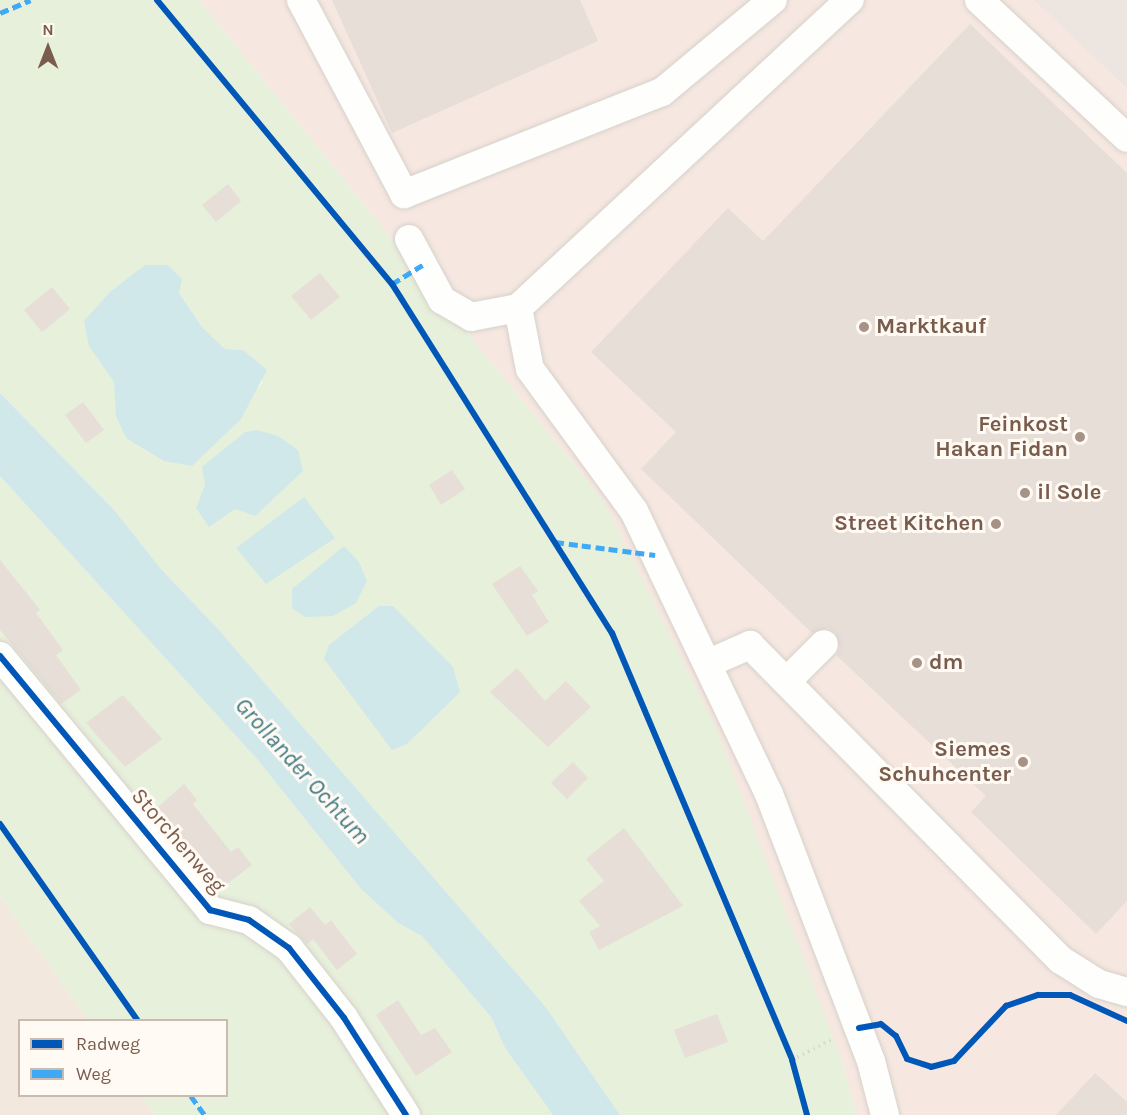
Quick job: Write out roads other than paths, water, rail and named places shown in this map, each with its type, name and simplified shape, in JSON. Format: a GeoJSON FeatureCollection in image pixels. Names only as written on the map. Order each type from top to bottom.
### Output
{"type":"FeatureCollection","features":[{"type":"Feature","properties":{"kind":"lane"},"geometry":{"type":"LineString","coordinates":[[301,0],[404,194],[662,92],[773,0]]}},
{"type":"Feature","properties":{"kind":"lane"},"geometry":{"type":"LineString","coordinates":[[409,239],[442,300],[471,317],[518,308],[850,0]]}},
{"type":"Feature","properties":{"kind":"lane"},"geometry":{"type":"LineString","coordinates":[[979,0],[1127,138]]}},
{"type":"Feature","properties":{"kind":"lane"},"geometry":{"type":"LineString","coordinates":[[518,308],[530,369],[634,511],[709,663],[769,794],[859,1028],[885,1115]]}},
{"type":"Feature","properties":{"kind":"lane"},"geometry":{"type":"LineString","coordinates":[[787,681],[824,644]]}},
{"type":"Feature","properties":{"kind":"lane"},"geometry":{"type":"LineString","coordinates":[[709,663],[750,645],[1061,960],[1099,984],[1127,992]]}},
{"type":"Feature","properties":{"kind":"lane","name":"Storchenweg"},"geometry":{"type":"LineString","coordinates":[[0,656],[210,910],[249,920],[289,948],[344,1018],[406,1115]]}},
{"type":"Feature","properties":{"kind":"water"},"geometry":{"type":"Polygon","coordinates":[[[145,265],[168,265],[182,279],[179,293],[202,327],[225,349],[243,350],[267,370],[241,419],[192,466],[164,461],[126,438],[116,416],[114,382],[89,346],[84,321],[110,292],[145,265]]]}},
{"type":"Feature","properties":{"kind":"water","name":"Grollander Ochtum"},"geometry":{"type":"Polygon","coordinates":[[[0,393],[115,511],[161,569],[218,629],[545,1006],[620,1115],[553,1115],[505,1048],[491,1017],[422,936],[398,923],[361,889],[257,759],[0,476],[0,393]]]}},
{"type":"Feature","properties":{"kind":"water"},"geometry":{"type":"Polygon","coordinates":[[[257,430],[278,436],[298,450],[303,471],[255,516],[235,509],[209,527],[196,508],[205,485],[202,467],[245,432],[257,430]]]}},
{"type":"Feature","properties":{"kind":"water"},"geometry":{"type":"Polygon","coordinates":[[[304,497],[335,538],[266,584],[236,548],[304,497]]]}},
{"type":"Feature","properties":{"kind":"water"},"geometry":{"type":"Polygon","coordinates":[[[344,546],[359,562],[367,581],[356,603],[333,616],[305,617],[292,608],[292,589],[344,546]]]}},
{"type":"Feature","properties":{"kind":"water"},"geometry":{"type":"Polygon","coordinates":[[[379,606],[393,606],[453,667],[460,692],[407,744],[392,750],[324,659],[329,645],[379,606]]]}},
{"type":"Feature","properties":{"kind":"place","name":"Marktkauf"},"geometry":{"type":"Point","coordinates":[864,327]}},
{"type":"Feature","properties":{"kind":"place","name":"Feinkost Hakan Fidan"},"geometry":{"type":"Point","coordinates":[1080,437]}},
{"type":"Feature","properties":{"kind":"place","name":"il Sole"},"geometry":{"type":"Point","coordinates":[1025,493]}},
{"type":"Feature","properties":{"kind":"place","name":"Street Kitchen"},"geometry":{"type":"Point","coordinates":[996,524]}},
{"type":"Feature","properties":{"kind":"place","name":"dm"},"geometry":{"type":"Point","coordinates":[917,663]}},
{"type":"Feature","properties":{"kind":"place","name":"Siemes Schuhcenter"},"geometry":{"type":"Point","coordinates":[1023,762]}}]}
